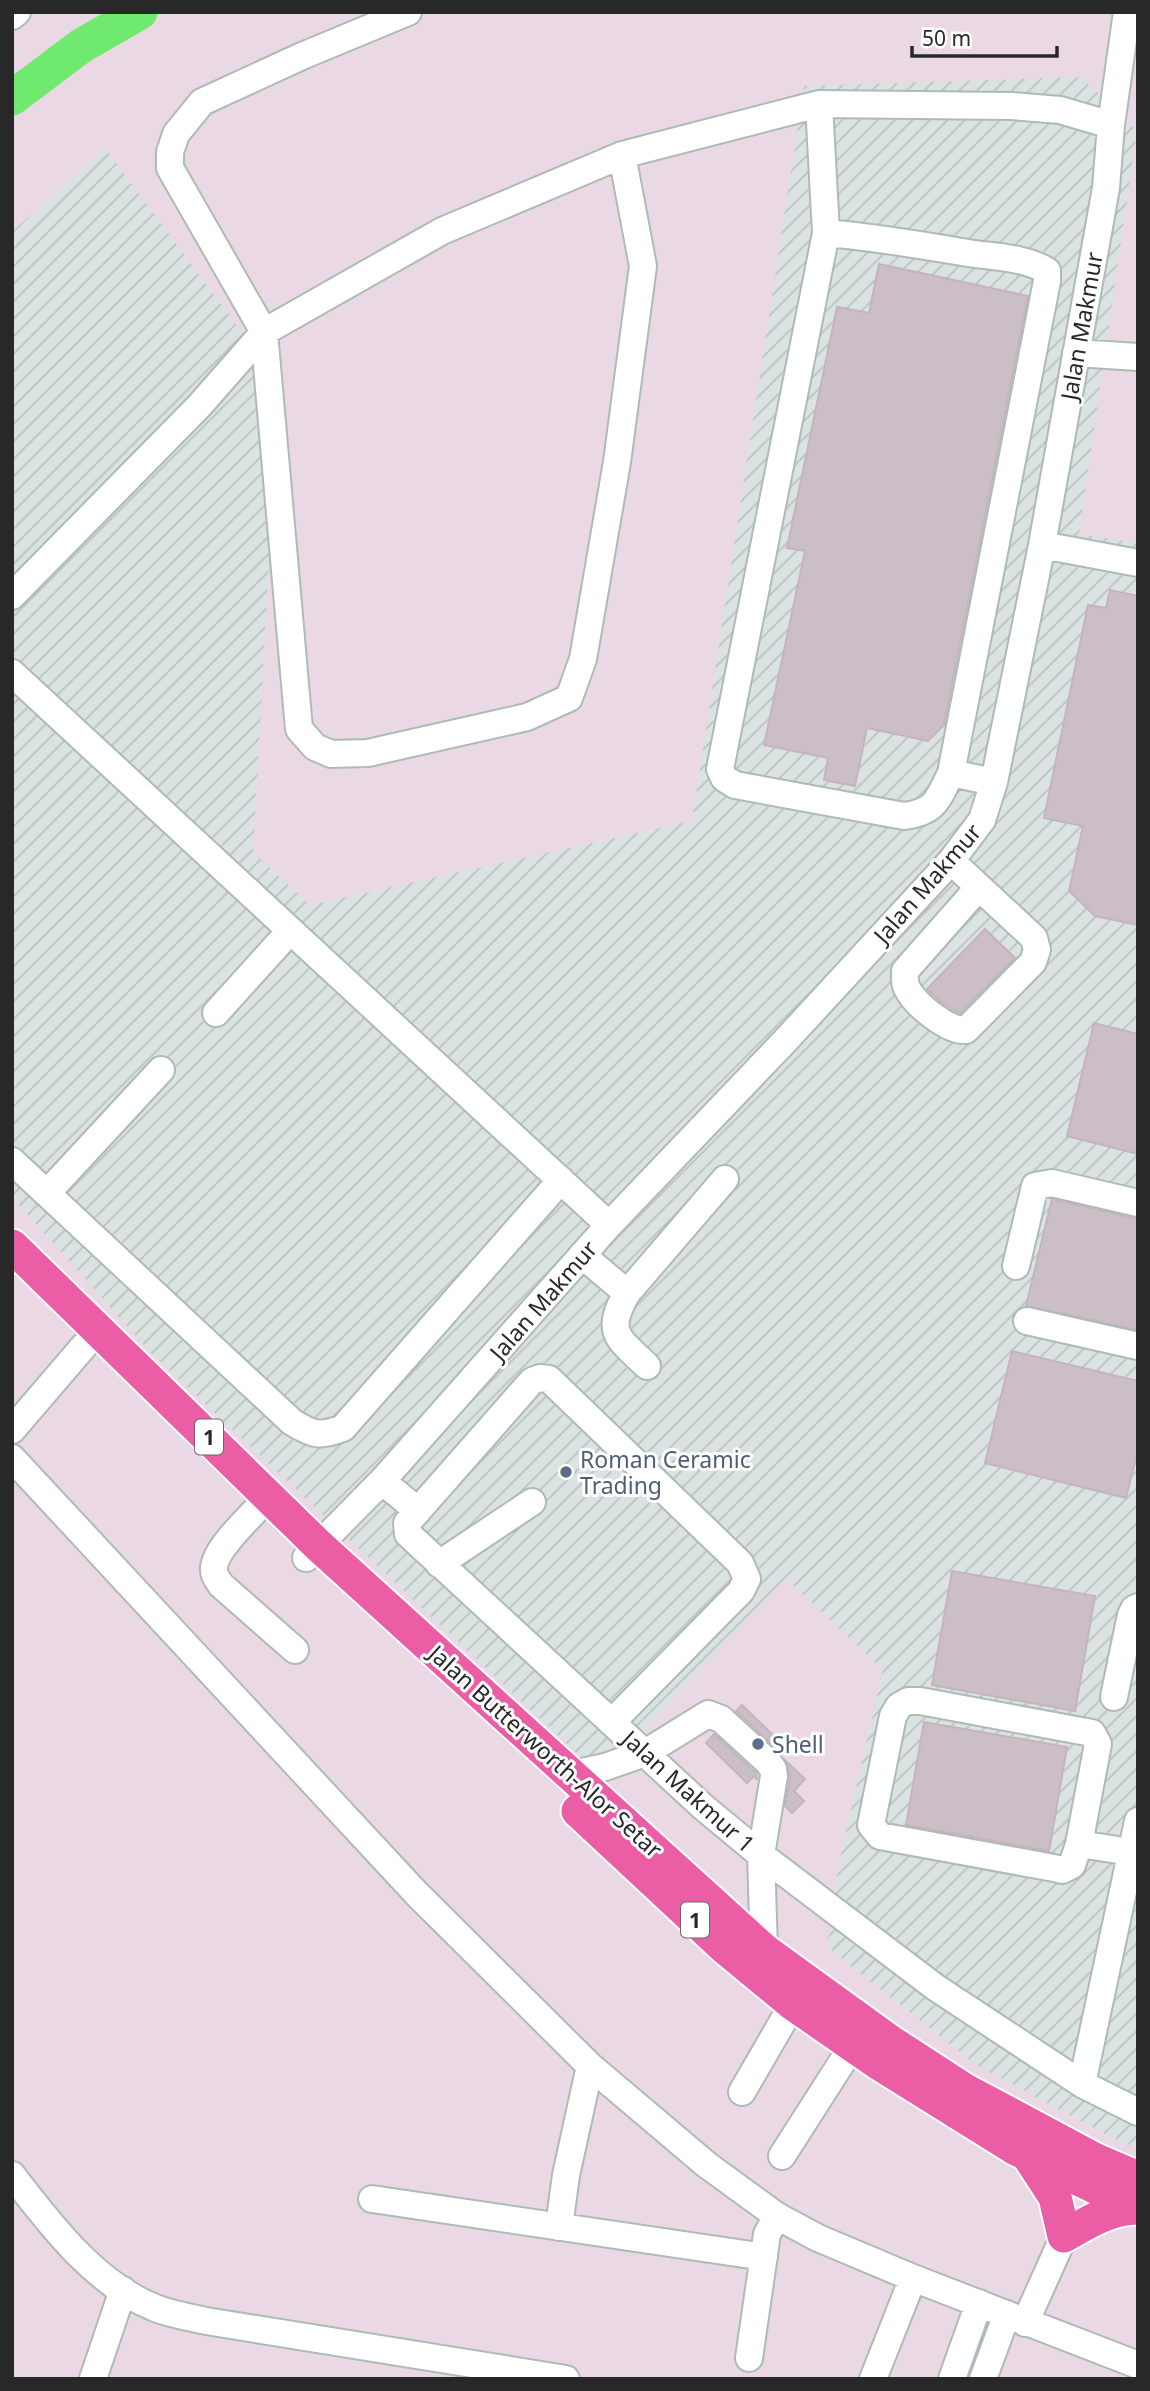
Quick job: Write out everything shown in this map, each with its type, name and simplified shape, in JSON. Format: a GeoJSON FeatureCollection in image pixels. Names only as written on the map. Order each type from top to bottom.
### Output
{"type":"FeatureCollection","features":[{"type":"Feature","properties":{"kind":"main road","name":"Jalan Butterworth-Alor Setar"},"geometry":{"type":"LineString","coordinates":[[12,1246],[312,1552],[724,1947],[793,2004],[878,2063],[1028,2155],[1138,2208]]}},
{"type":"Feature","properties":{"kind":"main road","name":"Jalan Butterworth-Alor Setar"},"geometry":{"type":"LineString","coordinates":[[12,1278],[254,1511],[312,1552],[572,1774],[764,1950],[891,2042],[965,2090],[1084,2154],[1138,2178]]}},
{"type":"Feature","properties":{"kind":"main road"},"geometry":{"type":"LineString","coordinates":[[1028,2155],[1055,2197],[1064,2236],[1108,2213],[1123,2208],[1138,2208]]}},
{"type":"Feature","properties":{"kind":"street"},"geometry":{"type":"LineString","coordinates":[[12,16],[17,12]]}},
{"type":"Feature","properties":{"kind":"street"},"geometry":{"type":"LineString","coordinates":[[408,12],[302,56],[202,103],[176,134],[170,152],[170,168],[264,331],[299,729],[315,747],[331,754],[368,753],[527,717],[569,698],[583,659],[617,462],[643,266],[622,155]]}},
{"type":"Feature","properties":{"kind":"street","name":"Jalan Makmur"},"geometry":{"type":"LineString","coordinates":[[312,1552],[382,1481],[609,1225],[785,1041],[951,861],[982,820],[993,782],[1042,545],[1107,188],[1111,125],[1130,21]]}},
{"type":"Feature","properties":{"kind":"street"},"geometry":{"type":"LineString","coordinates":[[12,596],[200,405],[264,331],[442,231],[622,155],[819,104],[1011,106],[1060,110],[1111,125]]}},
{"type":"Feature","properties":{"kind":"street"},"geometry":{"type":"LineString","coordinates":[[819,104],[826,233],[720,769],[724,778],[735,785],[904,816],[930,809],[951,773],[1048,281],[1047,271],[1040,266],[1009,259],[856,235],[826,233]]}},
{"type":"Feature","properties":{"kind":"street"},"geometry":{"type":"LineString","coordinates":[[1076,353],[1138,357]]}},
{"type":"Feature","properties":{"kind":"street"},"geometry":{"type":"LineString","coordinates":[[1042,545],[1138,563]]}},
{"type":"Feature","properties":{"kind":"street"},"geometry":{"type":"LineString","coordinates":[[12,673],[609,1225]]}},
{"type":"Feature","properties":{"kind":"street"},"geometry":{"type":"LineString","coordinates":[[951,773],[993,782]]}},
{"type":"Feature","properties":{"kind":"street"},"geometry":{"type":"LineString","coordinates":[[951,861],[1034,938],[1037,950],[1032,962],[976,1020],[966,1030],[958,1031],[947,1026],[911,996],[905,985],[905,971],[979,887]]}},
{"type":"Feature","properties":{"kind":"street"},"geometry":{"type":"LineString","coordinates":[[216,1013],[290,931]]}},
{"type":"Feature","properties":{"kind":"street"},"geometry":{"type":"LineString","coordinates":[[47,1193],[161,1070]]}},
{"type":"Feature","properties":{"kind":"street"},"geometry":{"type":"LineString","coordinates":[[12,1161],[292,1422],[309,1433],[327,1434],[343,1428],[561,1180]]}},
{"type":"Feature","properties":{"kind":"street"},"geometry":{"type":"LineString","coordinates":[[647,1366],[619,1340],[615,1330],[616,1312],[627,1293],[725,1179]]}},
{"type":"Feature","properties":{"kind":"street"},"geometry":{"type":"LineString","coordinates":[[1016,1266],[1035,1186],[1052,1183],[1138,1203]]}},
{"type":"Feature","properties":{"kind":"street"},"geometry":{"type":"LineString","coordinates":[[582,1255],[627,1293]]}},
{"type":"Feature","properties":{"kind":"street"},"geometry":{"type":"LineString","coordinates":[[1027,1321],[1138,1346]]}},
{"type":"Feature","properties":{"kind":"street"},"geometry":{"type":"LineString","coordinates":[[12,1430],[84,1346]]}},
{"type":"Feature","properties":{"kind":"street"},"geometry":{"type":"LineString","coordinates":[[480,1372],[514,1402]]}},
{"type":"Feature","properties":{"kind":"street"},"geometry":{"type":"LineString","coordinates":[[382,1481],[418,1511],[532,1381],[549,1379],[740,1563],[747,1578],[741,1591],[613,1721]]}},
{"type":"Feature","properties":{"kind":"street"},"geometry":{"type":"LineString","coordinates":[[12,1458],[416,1893],[590,2066],[707,2165],[777,2216],[818,2238],[913,2278],[1138,2365]]}},
{"type":"Feature","properties":{"kind":"street"},"geometry":{"type":"LineString","coordinates":[[439,1564],[532,1502]]}},
{"type":"Feature","properties":{"kind":"street"},"geometry":{"type":"LineString","coordinates":[[254,1511],[219,1553],[213,1574],[221,1585],[295,1650]]}},
{"type":"Feature","properties":{"kind":"street","name":"Jalan Makmur 1"},"geometry":{"type":"LineString","coordinates":[[418,1511],[407,1523],[408,1534],[702,1806],[761,1855],[935,1987],[1082,2084],[1138,2112]]}},
{"type":"Feature","properties":{"kind":"street"},"geometry":{"type":"LineString","coordinates":[[1114,1697],[1131,1615],[1138,1607]]}},
{"type":"Feature","properties":{"kind":"street"},"geometry":{"type":"LineString","coordinates":[[920,1701],[1092,1733],[1098,1744],[1079,1844],[1072,1865],[1062,1870],[880,1836],[871,1825],[893,1716],[899,1706],[920,1701]]}},
{"type":"Feature","properties":{"kind":"street"},"geometry":{"type":"LineString","coordinates":[[572,1774],[605,1767],[645,1753],[708,1714],[721,1719],[768,1762],[774,1776],[761,1855],[764,1950]]}},
{"type":"Feature","properties":{"kind":"street"},"geometry":{"type":"LineString","coordinates":[[1082,2084],[1132,1868],[1138,1821]]}},
{"type":"Feature","properties":{"kind":"street"},"geometry":{"type":"LineString","coordinates":[[1079,1844],[1132,1868]]}},
{"type":"Feature","properties":{"kind":"street"},"geometry":{"type":"LineString","coordinates":[[742,2092],[793,2004]]}},
{"type":"Feature","properties":{"kind":"street"},"geometry":{"type":"LineString","coordinates":[[782,2155],[853,2045]]}},
{"type":"Feature","properties":{"kind":"street"},"geometry":{"type":"LineString","coordinates":[[559,2227],[566,2175],[590,2066]]}},
{"type":"Feature","properties":{"kind":"street"},"geometry":{"type":"LineString","coordinates":[[12,2175],[52,2226],[95,2269],[123,2290],[153,2307],[205,2321],[446,2369],[566,2379]]}},
{"type":"Feature","properties":{"kind":"street"},"geometry":{"type":"LineString","coordinates":[[372,2199],[764,2257]]}},
{"type":"Feature","properties":{"kind":"street"},"geometry":{"type":"LineString","coordinates":[[749,2358],[767,2234],[777,2216]]}},
{"type":"Feature","properties":{"kind":"street"},"geometry":{"type":"LineString","coordinates":[[983,2379],[1064,2236]]}},
{"type":"Feature","properties":{"kind":"street"},"geometry":{"type":"LineString","coordinates":[[873,2379],[913,2278]]}},
{"type":"Feature","properties":{"kind":"street"},"geometry":{"type":"LineString","coordinates":[[93,2379],[123,2290]]}},
{"type":"Feature","properties":{"kind":"street"},"geometry":{"type":"LineString","coordinates":[[952,2379],[979,2303]]}},
{"type":"Feature","properties":{"kind":"shaded area"},"geometry":{"type":"Polygon","coordinates":[[[1081,77],[1137,130],[1079,534],[1138,543],[1138,2149],[976,2065],[827,1947],[839,1862],[883,1670],[786,1578],[601,1776],[151,1353],[12,1197],[12,232],[105,148],[279,382],[253,852],[310,905],[692,821],[804,86],[1081,77]]]}},
{"type":"Feature","properties":{"kind":"building"},"geometry":{"type":"Polygon","coordinates":[[[879,264],[1028,296],[944,725],[928,741],[867,728],[855,786],[824,780],[828,758],[764,745],[805,551],[787,548],[837,307],[869,313],[879,264]]]}},
{"type":"Feature","properties":{"kind":"building"},"geometry":{"type":"Polygon","coordinates":[[[1110,590],[1138,596],[1138,925],[1095,916],[1069,891],[1083,826],[1044,818],[1088,605],[1106,608],[1110,590]]]}},
{"type":"Feature","properties":{"kind":"building"},"geometry":{"type":"Polygon","coordinates":[[[985,929],[1015,958],[960,1013],[942,1003],[927,989],[985,929]]]}},
{"type":"Feature","properties":{"kind":"building"},"geometry":{"type":"Polygon","coordinates":[[[1094,1023],[1138,1034],[1138,1154],[1067,1136],[1094,1023]]]}},
{"type":"Feature","properties":{"kind":"building"},"geometry":{"type":"Polygon","coordinates":[[[1052,1199],[1138,1219],[1138,1330],[1026,1306],[1052,1199]]]}},
{"type":"Feature","properties":{"kind":"building"},"geometry":{"type":"Polygon","coordinates":[[[1012,1351],[1138,1381],[1138,1450],[1126,1498],[985,1463],[1012,1351]]]}},
{"type":"Feature","properties":{"kind":"building"},"geometry":{"type":"Polygon","coordinates":[[[952,1571],[1095,1596],[1075,1711],[932,1685],[952,1571]]]}},
{"type":"Feature","properties":{"kind":"building"},"geometry":{"type":"Polygon","coordinates":[[[742,1705],[783,1745],[778,1750],[736,1711],[742,1705]]]}},
{"type":"Feature","properties":{"kind":"building"},"geometry":{"type":"Polygon","coordinates":[[[924,1722],[1067,1747],[1049,1851],[906,1825],[924,1722]]]}},
{"type":"Feature","properties":{"kind":"building"},"geometry":{"type":"Polygon","coordinates":[[[714,1734],[756,1773],[757,1780],[754,1776],[747,1783],[706,1743],[714,1734]]]}},
{"type":"Feature","properties":{"kind":"building"},"geometry":{"type":"Polygon","coordinates":[[[786,1761],[805,1779],[794,1791],[804,1801],[792,1813],[785,1806],[790,1778],[786,1761]]]}},
{"type":"Feature","properties":{"kind":"waterway"},"geometry":{"type":"LineString","coordinates":[[12,98],[81,46],[140,12]]}},
{"type":"Feature","properties":{"kind":"place","name":"Roman Ceramic Trading"},"geometry":{"type":"Point","coordinates":[566,1472]}},
{"type":"Feature","properties":{"kind":"place","name":"Shell"},"geometry":{"type":"Point","coordinates":[758,1744]}}]}
